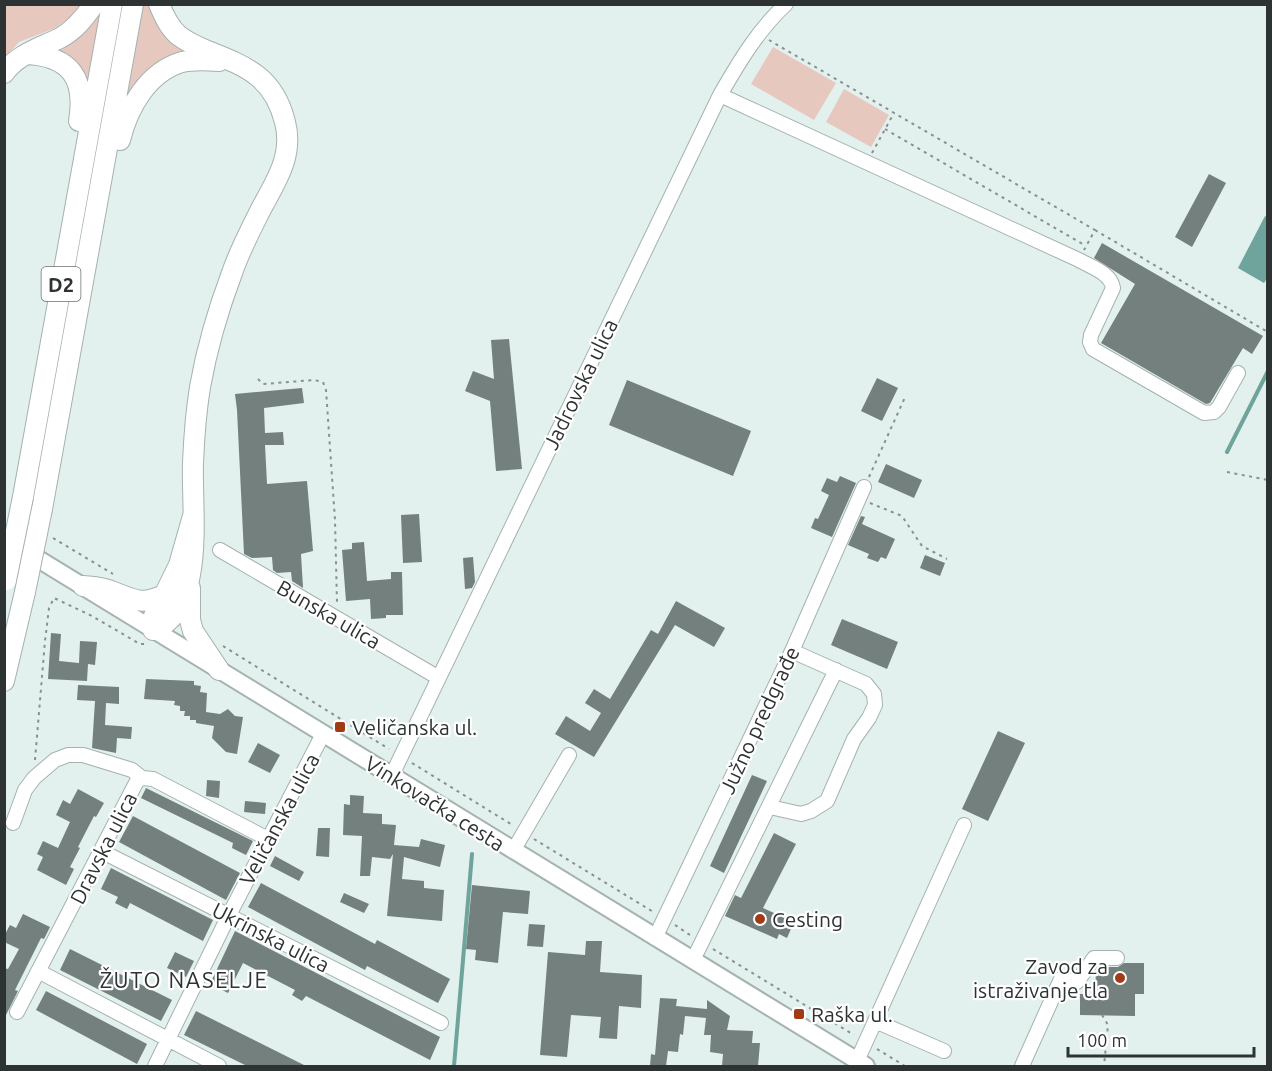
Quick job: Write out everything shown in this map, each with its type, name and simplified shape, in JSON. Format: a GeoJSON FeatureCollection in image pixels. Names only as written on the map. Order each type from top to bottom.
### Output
{"type":"FeatureCollection","features":[{"type":"Feature","properties":{"kind":"highway"},"geometry":{"type":"LineString","coordinates":[[4,73],[10,65],[26,54],[61,37],[75,27],[94,4]]}},
{"type":"Feature","properties":{"kind":"highway","name":"D2"},"geometry":{"type":"LineString","coordinates":[[5,583],[23,497],[112,4]]}},
{"type":"Feature","properties":{"kind":"highway","name":"D2"},"geometry":{"type":"LineString","coordinates":[[4,681],[42,509],[133,4]]}},
{"type":"Feature","properties":{"kind":"highway"},"geometry":{"type":"LineString","coordinates":[[159,4],[165,19],[177,34],[190,44],[249,69],[262,78],[281,108],[286,125],[285,161],[279,178],[246,238],[232,271],[207,353],[195,421],[194,546],[190,577],[190,620],[193,631],[219,670]]}},
{"type":"Feature","properties":{"kind":"highway"},"geometry":{"type":"LineString","coordinates":[[26,54],[40,54],[55,59],[74,75],[80,87],[82,103],[78,145],[83,159]]}},
{"type":"Feature","properties":{"kind":"highway"},"geometry":{"type":"LineString","coordinates":[[101,183],[112,164],[124,122],[140,93],[151,80],[166,69],[181,63],[196,60],[232,61]]}},
{"type":"Feature","properties":{"kind":"highway"},"geometry":{"type":"LineString","coordinates":[[151,635],[154,616],[179,565],[193,516]]}},
{"type":"Feature","properties":{"kind":"highway"},"geometry":{"type":"LineString","coordinates":[[151,635],[173,616],[190,577]]}},
{"type":"Feature","properties":{"kind":"highway"},"geometry":{"type":"LineString","coordinates":[[82,586],[98,587],[133,600],[152,600],[164,595]]}},
{"type":"Feature","properties":{"kind":"main road","name":"Vinkovačka cesta"},"geometry":{"type":"LineString","coordinates":[[4,538],[82,586],[151,635],[219,670],[862,1064]]}},
{"type":"Feature","properties":{"kind":"street","name":"Jadrovska ulica"},"geometry":{"type":"LineString","coordinates":[[392,775],[720,95],[759,34],[786,4]]}},
{"type":"Feature","properties":{"kind":"street"},"geometry":{"type":"LineString","coordinates":[[720,95],[1079,260],[1105,275],[1112,282],[1113,288],[1091,336],[1090,342],[1093,349],[1204,412],[1214,412],[1219,407],[1238,373]]}},
{"type":"Feature","properties":{"kind":"street","name":"Južno predgrađe"},"geometry":{"type":"LineString","coordinates":[[655,938],[792,651],[861,493]]}},
{"type":"Feature","properties":{"kind":"street","name":"Bunska ulica"},"geometry":{"type":"LineString","coordinates":[[220,549],[439,678]]}},
{"type":"Feature","properties":{"kind":"street"},"geometry":{"type":"LineString","coordinates":[[770,807],[801,814],[827,801],[854,739],[875,705],[874,694],[866,684],[792,651]]}},
{"type":"Feature","properties":{"kind":"street"},"geometry":{"type":"LineString","coordinates":[[693,960],[836,670]]}},
{"type":"Feature","properties":{"kind":"street","name":"Veličanska ulica"},"geometry":{"type":"LineString","coordinates":[[154,1066],[323,734]]}},
{"type":"Feature","properties":{"kind":"street"},"geometry":{"type":"LineString","coordinates":[[13,823],[25,790],[34,778],[55,760],[68,755],[83,755],[132,770],[142,778]]}},
{"type":"Feature","properties":{"kind":"street"},"geometry":{"type":"LineString","coordinates":[[513,851],[569,755]]}},
{"type":"Feature","properties":{"kind":"street","name":"Dravska ulica"},"geometry":{"type":"LineString","coordinates":[[16,1012],[137,781],[142,778],[153,779],[268,839]]}},
{"type":"Feature","properties":{"kind":"street"},"geometry":{"type":"LineString","coordinates":[[862,1064],[875,1021],[964,825]]}},
{"type":"Feature","properties":{"kind":"street","name":"Ukrinska ulica"},"geometry":{"type":"LineString","coordinates":[[101,851],[441,1023]]}},
{"type":"Feature","properties":{"kind":"street"},"geometry":{"type":"LineString","coordinates":[[1022,1066],[1060,979],[1077,982],[1094,958],[1117,958]]}},
{"type":"Feature","properties":{"kind":"street"},"geometry":{"type":"LineString","coordinates":[[38,971],[219,1066]]}},
{"type":"Feature","properties":{"kind":"street"},"geometry":{"type":"LineString","coordinates":[[875,1021],[944,1050]]}},
{"type":"Feature","properties":{"kind":"path"},"geometry":{"type":"LineString","coordinates":[[759,34],[1266,331]]}},
{"type":"Feature","properties":{"kind":"path"},"geometry":{"type":"LineString","coordinates":[[866,162],[894,113]]}},
{"type":"Feature","properties":{"kind":"path"},"geometry":{"type":"LineString","coordinates":[[885,129],[1086,246]]}},
{"type":"Feature","properties":{"kind":"path"},"geometry":{"type":"LineString","coordinates":[[1079,260],[1095,230]]}},
{"type":"Feature","properties":{"kind":"path"},"geometry":{"type":"LineString","coordinates":[[258,379],[263,384],[314,380],[323,382],[326,390],[335,520],[336,618]]}},
{"type":"Feature","properties":{"kind":"path"},"geometry":{"type":"LineString","coordinates":[[906,395],[861,493],[902,516],[922,546],[947,559]]}},
{"type":"Feature","properties":{"kind":"path"},"geometry":{"type":"LineString","coordinates":[[1227,472],[1268,480]]}},
{"type":"Feature","properties":{"kind":"path"},"geometry":{"type":"LineString","coordinates":[[34,778],[45,641],[50,608],[54,598],[141,644],[148,644],[151,635]]}},
{"type":"Feature","properties":{"kind":"path"},"geometry":{"type":"LineString","coordinates":[[1102,1015],[1108,1025],[1104,1066]]}},
{"type":"Feature","properties":{"kind":"shaded area"},"geometry":{"type":"Polygon","coordinates":[[[4,5],[81,5],[67,20],[53,29],[19,42],[6,57],[4,5]]]}},
{"type":"Feature","properties":{"kind":"shaded area"},"geometry":{"type":"Polygon","coordinates":[[[104,5],[89,91],[48,48],[104,5]]]}},
{"type":"Feature","properties":{"kind":"shaded area"},"geometry":{"type":"Polygon","coordinates":[[[140,5],[154,5],[198,52],[122,105],[140,5]]]}},
{"type":"Feature","properties":{"kind":"shaded area"},"geometry":{"type":"Polygon","coordinates":[[[773,47],[836,83],[814,120],[751,84],[773,47]]]}},
{"type":"Feature","properties":{"kind":"shaded area"},"geometry":{"type":"Polygon","coordinates":[[[844,89],[889,115],[871,147],[826,122],[844,89]]]}},
{"type":"Feature","properties":{"kind":"shaded area"},"geometry":{"type":"Polygon","coordinates":[[[1265,216],[1267,217],[1268,277],[1264,283],[1238,268],[1265,216]]]}},
{"type":"Feature","properties":{"kind":"building"},"geometry":{"type":"Polygon","coordinates":[[[1209,174],[1226,183],[1192,247],[1175,237],[1209,174]]]}},
{"type":"Feature","properties":{"kind":"building"},"geometry":{"type":"Polygon","coordinates":[[[1102,243],[1263,336],[1252,354],[1243,348],[1210,403],[1206,404],[1101,343],[1135,284],[1094,258],[1102,243]]]}},
{"type":"Feature","properties":{"kind":"building"},"geometry":{"type":"Polygon","coordinates":[[[509,339],[522,469],[496,471],[490,401],[465,391],[473,371],[494,379],[491,340],[509,339]]]}},
{"type":"Feature","properties":{"kind":"building"},"geometry":{"type":"Polygon","coordinates":[[[877,378],[898,388],[882,421],[861,411],[877,378]]]}},
{"type":"Feature","properties":{"kind":"building"},"geometry":{"type":"Polygon","coordinates":[[[627,380],[751,431],[733,476],[609,425],[627,380]]]}},
{"type":"Feature","properties":{"kind":"building"},"geometry":{"type":"Polygon","coordinates":[[[302,388],[304,403],[264,408],[265,433],[283,432],[284,445],[265,445],[267,484],[307,481],[313,551],[301,554],[303,588],[292,581],[291,572],[277,573],[273,570],[272,557],[252,558],[244,554],[235,394],[302,388]]]}},
{"type":"Feature","properties":{"kind":"building"},"geometry":{"type":"Polygon","coordinates":[[[886,464],[922,480],[914,498],[878,482],[886,464]]]}},
{"type":"Feature","properties":{"kind":"building"},"geometry":{"type":"Polygon","coordinates":[[[840,476],[856,483],[832,537],[811,528],[815,518],[818,519],[829,495],[821,491],[827,478],[837,482],[840,476]]]}},
{"type":"Feature","properties":{"kind":"building"},"geometry":{"type":"Polygon","coordinates":[[[419,514],[422,562],[403,563],[401,515],[419,514]]]}},
{"type":"Feature","properties":{"kind":"building"},"geometry":{"type":"Polygon","coordinates":[[[861,516],[865,517],[862,524],[895,539],[886,559],[881,557],[878,562],[867,558],[869,554],[848,545],[861,516]]]}},
{"type":"Feature","properties":{"kind":"building"},"geometry":{"type":"Polygon","coordinates":[[[364,542],[367,581],[391,579],[391,572],[402,572],[403,615],[386,615],[386,618],[371,619],[370,599],[346,601],[342,550],[352,549],[352,543],[364,542]]]}},
{"type":"Feature","properties":{"kind":"building"},"geometry":{"type":"Polygon","coordinates":[[[925,555],[945,563],[940,576],[920,568],[925,555]]]}},
{"type":"Feature","properties":{"kind":"building"},"geometry":{"type":"Polygon","coordinates":[[[473,557],[475,582],[472,588],[465,589],[463,558],[473,557]]]}},
{"type":"Feature","properties":{"kind":"building"},"geometry":{"type":"Polygon","coordinates":[[[676,601],[725,628],[714,647],[675,625],[594,757],[555,734],[566,716],[590,731],[601,713],[585,703],[594,689],[610,699],[651,630],[658,634],[676,601]]]}},
{"type":"Feature","properties":{"kind":"building"},"geometry":{"type":"Polygon","coordinates":[[[842,619],[898,642],[887,669],[831,645],[842,619]]]}},
{"type":"Feature","properties":{"kind":"building"},"geometry":{"type":"Polygon","coordinates":[[[51,633],[61,634],[59,661],[79,663],[80,641],[97,642],[95,665],[88,664],[87,681],[48,679],[51,633]]]}},
{"type":"Feature","properties":{"kind":"building"},"geometry":{"type":"Polygon","coordinates":[[[146,679],[194,681],[194,685],[201,686],[200,692],[207,693],[206,712],[220,714],[228,709],[235,716],[243,717],[237,754],[226,752],[212,738],[214,726],[190,720],[190,716],[184,716],[185,711],[180,711],[180,706],[174,705],[175,701],[144,699],[146,679]]]}},
{"type":"Feature","properties":{"kind":"building"},"geometry":{"type":"Polygon","coordinates":[[[78,685],[119,687],[119,704],[106,703],[105,725],[132,727],[131,739],[117,738],[116,753],[92,748],[95,701],[77,700],[78,685]]]}},
{"type":"Feature","properties":{"kind":"building"},"geometry":{"type":"Polygon","coordinates":[[[998,731],[1025,743],[988,821],[962,809],[998,731]]]}},
{"type":"Feature","properties":{"kind":"building"},"geometry":{"type":"Polygon","coordinates":[[[258,743],[280,755],[270,773],[248,762],[258,743]]]}},
{"type":"Feature","properties":{"kind":"building"},"geometry":{"type":"Polygon","coordinates":[[[752,775],[767,781],[724,873],[710,866],[752,775]]]}},
{"type":"Feature","properties":{"kind":"building"},"geometry":{"type":"Polygon","coordinates":[[[207,780],[220,781],[219,798],[206,796],[207,780]]]}},
{"type":"Feature","properties":{"kind":"building"},"geometry":{"type":"Polygon","coordinates":[[[146,788],[253,841],[246,855],[232,848],[233,843],[141,798],[146,788]]]}},
{"type":"Feature","properties":{"kind":"building"},"geometry":{"type":"Polygon","coordinates":[[[78,789],[104,803],[96,817],[94,816],[78,847],[80,848],[70,867],[74,869],[66,885],[37,870],[43,857],[37,854],[43,841],[58,848],[70,822],[56,815],[63,800],[70,804],[78,789]]]}},
{"type":"Feature","properties":{"kind":"building"},"geometry":{"type":"Polygon","coordinates":[[[350,795],[364,796],[363,813],[382,814],[382,824],[396,825],[394,845],[419,847],[421,839],[445,845],[440,867],[404,857],[402,879],[424,881],[424,888],[444,890],[442,921],[387,916],[393,854],[390,859],[372,857],[370,876],[360,876],[362,836],[343,835],[344,804],[350,805],[350,795]]]}},
{"type":"Feature","properties":{"kind":"building"},"geometry":{"type":"Polygon","coordinates":[[[245,801],[266,803],[265,814],[244,812],[245,801]]]}},
{"type":"Feature","properties":{"kind":"building"},"geometry":{"type":"Polygon","coordinates":[[[133,816],[240,873],[226,900],[119,842],[133,816]]]}},
{"type":"Feature","properties":{"kind":"building"},"geometry":{"type":"Polygon","coordinates":[[[318,828],[330,828],[329,857],[316,856],[318,828]]]}},
{"type":"Feature","properties":{"kind":"building"},"geometry":{"type":"Polygon","coordinates":[[[774,833],[796,844],[763,908],[794,922],[787,938],[779,934],[777,939],[725,916],[735,895],[741,898],[774,833]]]}},
{"type":"Feature","properties":{"kind":"building"},"geometry":{"type":"Polygon","coordinates":[[[275,856],[304,872],[299,881],[270,866],[275,856]]]}},
{"type":"Feature","properties":{"kind":"building"},"geometry":{"type":"Polygon","coordinates":[[[111,868],[213,920],[203,941],[130,903],[127,909],[115,903],[118,897],[101,889],[111,868]]]}},
{"type":"Feature","properties":{"kind":"building"},"geometry":{"type":"Polygon","coordinates":[[[261,883],[375,944],[377,940],[450,979],[438,1003],[367,966],[365,970],[248,907],[261,883]]]}},
{"type":"Feature","properties":{"kind":"building"},"geometry":{"type":"Polygon","coordinates":[[[472,885],[530,891],[528,914],[503,912],[498,963],[475,960],[476,950],[466,949],[472,885]]]}},
{"type":"Feature","properties":{"kind":"building"},"geometry":{"type":"Polygon","coordinates":[[[344,893],[369,904],[364,913],[340,902],[344,893]]]}},
{"type":"Feature","properties":{"kind":"building"},"geometry":{"type":"Polygon","coordinates":[[[23,914],[50,927],[44,939],[41,938],[15,990],[18,991],[4,1019],[4,968],[8,969],[19,949],[4,942],[4,936],[10,925],[16,928],[23,914]]]}},
{"type":"Feature","properties":{"kind":"building"},"geometry":{"type":"Polygon","coordinates":[[[529,924],[545,925],[543,947],[527,946],[529,924]]]}},
{"type":"Feature","properties":{"kind":"building"},"geometry":{"type":"Polygon","coordinates":[[[235,931],[440,1037],[430,1060],[306,996],[302,1001],[292,995],[295,990],[243,963],[228,993],[210,984],[235,931]]]}},
{"type":"Feature","properties":{"kind":"building"},"geometry":{"type":"Polygon","coordinates":[[[586,941],[602,941],[600,972],[642,975],[641,1008],[619,1006],[617,1039],[599,1038],[601,1017],[571,1015],[567,1057],[540,1055],[548,952],[585,955],[586,941]]]}},
{"type":"Feature","properties":{"kind":"building"},"geometry":{"type":"Polygon","coordinates":[[[70,949],[172,1000],[161,1021],[60,970],[70,949]]]}},
{"type":"Feature","properties":{"kind":"building"},"geometry":{"type":"Polygon","coordinates":[[[175,952],[194,961],[186,977],[167,968],[175,952]]]}},
{"type":"Feature","properties":{"kind":"building","name":"Zavod za istraživanje tla"},"geometry":{"type":"Polygon","coordinates":[[[1124,963],[1144,963],[1144,994],[1135,994],[1135,1016],[1080,1015],[1080,994],[1095,994],[1096,971],[1099,967],[1118,967],[1124,963]]]}},
{"type":"Feature","properties":{"kind":"building"},"geometry":{"type":"Polygon","coordinates":[[[46,991],[147,1044],[137,1064],[36,1010],[46,991]]]}},
{"type":"Feature","properties":{"kind":"building"},"geometry":{"type":"Polygon","coordinates":[[[660,998],[677,999],[676,1006],[707,1009],[707,1000],[730,1016],[727,1030],[753,1031],[752,1043],[760,1043],[758,1066],[722,1066],[723,1054],[710,1052],[711,1035],[704,1035],[706,1018],[685,1016],[678,1052],[668,1051],[666,1066],[650,1066],[651,1054],[655,1055],[660,998]]]}},
{"type":"Feature","properties":{"kind":"building"},"geometry":{"type":"Polygon","coordinates":[[[196,1011],[306,1066],[247,1066],[184,1035],[196,1011]]]}},
{"type":"Feature","properties":{"kind":"waterway"},"geometry":{"type":"LineString","coordinates":[[1227,452],[1268,371]]}},
{"type":"Feature","properties":{"kind":"waterway"},"geometry":{"type":"LineString","coordinates":[[454,1066],[472,854]]}},
{"type":"Feature","properties":{"kind":"place","name":"Veličanska ul."},"geometry":{"type":"Point","coordinates":[340,727]}},
{"type":"Feature","properties":{"kind":"place","name":"Cesting"},"geometry":{"type":"Point","coordinates":[760,919]}},
{"type":"Feature","properties":{"kind":"place","name":"Zavod za istraživanje tla"},"geometry":{"type":"Point","coordinates":[1120,978]}},
{"type":"Feature","properties":{"kind":"place","name":"Raška ul."},"geometry":{"type":"Point","coordinates":[799,1014]}},
{"type":"Feature","properties":{"kind":"district","name":"ŽUTO NASELJE"},"geometry":{"type":"Point","coordinates":[184,979]}}]}
